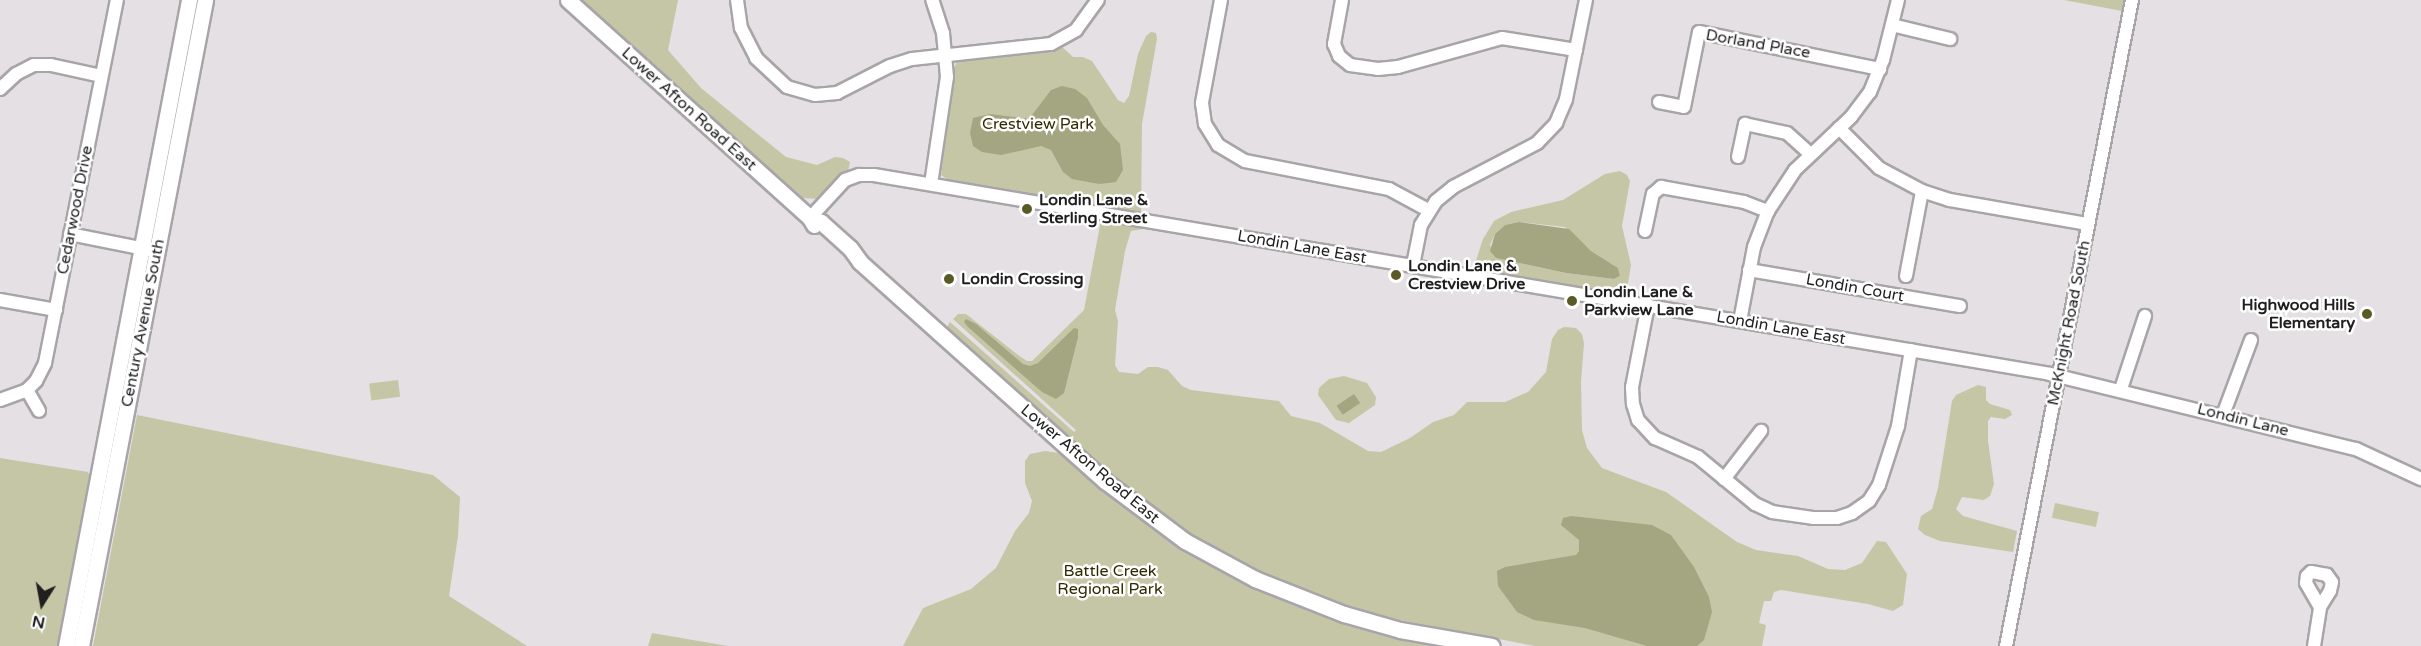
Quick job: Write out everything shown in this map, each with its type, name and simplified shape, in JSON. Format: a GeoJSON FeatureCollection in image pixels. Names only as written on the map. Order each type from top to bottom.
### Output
{"type":"FeatureCollection","features":[{"type":"Feature","properties":{"kind":"main road","name":"Century Avenue South"},"geometry":{"type":"LineString","coordinates":[[81,646],[189,0]]}},
{"type":"Feature","properties":{"kind":"main road","name":"Century Avenue South"},"geometry":{"type":"LineString","coordinates":[[66,646],[149,250],[206,0]]}},
{"type":"Feature","properties":{"kind":"main road","name":"Lower Afton Road East"},"geometry":{"type":"LineString","coordinates":[[568,0],[810,218],[815,228],[845,254],[860,262],[1105,481],[1151,517],[1185,540],[1255,579],[1344,614],[1400,630],[1492,646]]}},
{"type":"Feature","properties":{"kind":"street","name":"Cedarwood Drive"},"geometry":{"type":"LineString","coordinates":[[27,390],[43,371],[117,0]]}},
{"type":"Feature","properties":{"kind":"street"},"geometry":{"type":"LineString","coordinates":[[737,0],[741,28],[754,55],[778,81],[803,94],[833,94],[901,62],[1051,44],[1076,30],[1098,0]]}},
{"type":"Feature","properties":{"kind":"street"},"geometry":{"type":"LineString","coordinates":[[931,184],[946,93],[946,55],[941,27],[932,0]]}},
{"type":"Feature","properties":{"kind":"street"},"geometry":{"type":"LineString","coordinates":[[1221,0],[1202,103],[1206,128],[1218,145],[1245,161],[1389,189],[1428,210]]}},
{"type":"Feature","properties":{"kind":"street"},"geometry":{"type":"LineString","coordinates":[[1342,0],[1335,44],[1343,61],[1366,68],[1390,69],[1502,38],[1576,50]]}},
{"type":"Feature","properties":{"kind":"street"},"geometry":{"type":"LineString","coordinates":[[1413,266],[1420,231],[1428,210],[1450,189],[1531,147],[1549,133],[1564,108],[1586,0]]}},
{"type":"Feature","properties":{"kind":"street"},"geometry":{"type":"LineString","coordinates":[[1740,321],[1749,270],[1758,236],[1768,211],[1785,182],[1866,98],[1881,69],[1898,0]]}},
{"type":"Feature","properties":{"kind":"street","name":"McKnight Road South"},"geometry":{"type":"LineString","coordinates":[[2006,646],[2132,0]]}},
{"type":"Feature","properties":{"kind":"street"},"geometry":{"type":"LineString","coordinates":[[1892,25],[1950,39]]}},
{"type":"Feature","properties":{"kind":"street","name":"Dorland Place"},"geometry":{"type":"LineString","coordinates":[[1659,102],[1684,107],[1699,32],[1881,69]]}},
{"type":"Feature","properties":{"kind":"street"},"geometry":{"type":"LineString","coordinates":[[0,89],[16,74],[34,65],[51,65],[101,76]]}},
{"type":"Feature","properties":{"kind":"street"},"geometry":{"type":"LineString","coordinates":[[1738,157],[1744,124],[1787,133],[1810,154]]}},
{"type":"Feature","properties":{"kind":"street"},"geometry":{"type":"LineString","coordinates":[[1839,128],[1880,168],[1922,191],[1950,200],[2088,224]]}},
{"type":"Feature","properties":{"kind":"street","name":"Londin Lane East"},"geometry":{"type":"LineString","coordinates":[[810,218],[841,184],[856,175],[868,174],[2059,376]]}},
{"type":"Feature","properties":{"kind":"street"},"geometry":{"type":"LineString","coordinates":[[1645,231],[1653,194],[1662,187],[1744,202],[1768,211]]}},
{"type":"Feature","properties":{"kind":"street"},"geometry":{"type":"LineString","coordinates":[[1906,276],[1922,191]]}},
{"type":"Feature","properties":{"kind":"street"},"geometry":{"type":"LineString","coordinates":[[70,234],[149,250]]}},
{"type":"Feature","properties":{"kind":"street","name":"Londin Court"},"geometry":{"type":"LineString","coordinates":[[1749,270],[1960,306]]}},
{"type":"Feature","properties":{"kind":"street"},"geometry":{"type":"LineString","coordinates":[[0,300],[56,310]]}},
{"type":"Feature","properties":{"kind":"street"},"geometry":{"type":"LineString","coordinates":[[1648,305],[1632,387],[1636,415],[1653,436],[1692,454],[1755,504],[1772,512],[1830,518],[1846,516],[1859,509],[1876,490],[1899,422],[1911,350]]}},
{"type":"Feature","properties":{"kind":"street"},"geometry":{"type":"LineString","coordinates":[[2121,389],[2145,316]]}},
{"type":"Feature","properties":{"kind":"street"},"geometry":{"type":"LineString","coordinates":[[2223,415],[2251,340]]}},
{"type":"Feature","properties":{"kind":"street","name":"Londin Lane"},"geometry":{"type":"LineString","coordinates":[[2059,376],[2121,389],[2356,449],[2421,479]]}},
{"type":"Feature","properties":{"kind":"street"},"geometry":{"type":"LineString","coordinates":[[0,400],[27,390],[39,411]]}},
{"type":"Feature","properties":{"kind":"street"},"geometry":{"type":"LineString","coordinates":[[1724,478],[1761,431]]}},
{"type":"Feature","properties":{"kind":"street"},"geometry":{"type":"LineString","coordinates":[[2314,646],[2320,607]]}},
{"type":"Feature","properties":{"kind":"green space"},"geometry":{"type":"Polygon","coordinates":[[[579,0],[678,0],[668,50],[701,88],[786,157],[817,165],[835,157],[843,158],[850,162],[848,172],[818,199],[803,198],[579,0]]]}},
{"type":"Feature","properties":{"kind":"green space"},"geometry":{"type":"Polygon","coordinates":[[[2064,0],[2124,0],[2122,11],[2064,0]]]}},
{"type":"Feature","properties":{"kind":"green space","name":"Crestview Park"},"geometry":{"type":"Polygon","coordinates":[[[1151,32],[1156,33],[1157,39],[1142,124],[1141,214],[951,182],[941,175],[954,68],[957,62],[964,59],[1045,51],[1061,46],[1073,57],[1083,57],[1092,61],[1118,100],[1124,103],[1129,96],[1138,54],[1146,36],[1151,32]]]}},
{"type":"Feature","properties":{"kind":"green space"},"geometry":{"type":"Polygon","coordinates":[[[1620,171],[1627,175],[1630,181],[1622,226],[1631,265],[1626,295],[1473,270],[1483,239],[1494,221],[1511,212],[1563,200],[1605,174],[1620,171]],[[1519,222],[1505,225],[1495,234],[1490,245],[1496,258],[1566,273],[1614,279],[1620,276],[1618,268],[1591,251],[1565,227],[1519,222]]]}},
{"type":"Feature","properties":{"kind":"green space"},"geometry":{"type":"Polygon","coordinates":[[[1101,220],[1149,228],[1131,231],[1125,251],[1115,310],[1118,321],[1115,365],[1119,372],[1138,374],[1148,367],[1158,367],[1168,370],[1182,386],[1191,390],[1279,401],[1291,416],[1320,423],[1368,451],[1381,452],[1410,438],[1433,422],[1454,415],[1467,402],[1505,402],[1528,392],[1546,372],[1552,339],[1558,330],[1564,327],[1576,328],[1582,334],[1584,343],[1581,382],[1582,430],[1587,448],[1602,468],[1666,492],[1737,542],[1756,550],[1798,556],[1828,569],[1845,570],[1862,563],[1877,541],[1886,542],[1907,574],[1903,605],[1893,611],[1868,604],[1781,590],[1774,592],[1771,601],[1764,601],[1759,623],[1766,625],[1762,646],[1535,646],[1368,614],[1264,575],[1177,526],[1113,478],[946,329],[950,322],[1074,432],[1076,430],[953,319],[958,314],[966,314],[1018,355],[1027,361],[1032,361],[1084,310],[1101,220]]]}},
{"type":"Feature","properties":{"kind":"green space"},"geometry":{"type":"Polygon","coordinates":[[[1344,376],[1367,383],[1376,397],[1375,405],[1349,423],[1336,420],[1318,395],[1319,388],[1329,379],[1344,376]]]}},
{"type":"Feature","properties":{"kind":"green space"},"geometry":{"type":"Polygon","coordinates":[[[398,380],[400,397],[371,400],[369,384],[398,380]]]}},
{"type":"Feature","properties":{"kind":"green space"},"geometry":{"type":"Polygon","coordinates":[[[1978,385],[1986,387],[1986,400],[1990,404],[2010,410],[2012,415],[2005,419],[1991,417],[1988,421],[1988,441],[1994,484],[1990,496],[1984,500],[1962,497],[1956,509],[1963,516],[2017,531],[2013,552],[1940,541],[1925,535],[1918,529],[1921,516],[1932,509],[1938,488],[1952,401],[1956,395],[1978,385]]]}},
{"type":"Feature","properties":{"kind":"green space"},"geometry":{"type":"Polygon","coordinates":[[[137,415],[433,475],[460,497],[458,536],[449,596],[527,646],[93,646],[137,415]]]}},
{"type":"Feature","properties":{"kind":"green space","name":"Battle Creek Regional Park"},"geometry":{"type":"Polygon","coordinates":[[[1045,451],[1059,453],[1149,526],[1204,561],[1267,594],[1332,619],[1390,635],[1450,646],[903,646],[923,608],[971,589],[996,568],[1015,531],[1029,513],[1032,501],[1025,483],[1025,461],[1030,454],[1045,451]]]}},
{"type":"Feature","properties":{"kind":"green space"},"geometry":{"type":"Polygon","coordinates":[[[0,458],[88,472],[90,477],[91,472],[94,473],[61,646],[0,646],[0,458]]]}},
{"type":"Feature","properties":{"kind":"green space"},"geometry":{"type":"Polygon","coordinates":[[[2055,503],[2099,512],[2096,527],[2052,518],[2055,503]]]}},
{"type":"Feature","properties":{"kind":"green space"},"geometry":{"type":"Polygon","coordinates":[[[652,633],[728,646],[648,646],[652,633]]]}},
{"type":"Feature","properties":{"kind":"shaded area"},"geometry":{"type":"Polygon","coordinates":[[[1062,86],[1075,89],[1087,98],[1103,125],[1120,144],[1123,170],[1116,182],[1099,184],[1072,179],[1063,172],[1051,150],[1041,146],[1001,155],[982,152],[973,146],[970,133],[973,118],[990,114],[1029,119],[1051,90],[1062,86]]]}},
{"type":"Feature","properties":{"kind":"shaded area"},"geometry":{"type":"Polygon","coordinates":[[[1519,222],[1569,229],[1591,251],[1618,268],[1620,276],[1614,279],[1566,273],[1496,258],[1490,251],[1495,234],[1505,225],[1519,222]]]}},
{"type":"Feature","properties":{"kind":"shaded area"},"geometry":{"type":"Polygon","coordinates":[[[966,319],[976,324],[1023,364],[1030,366],[1038,363],[1074,328],[1078,329],[1064,393],[1056,399],[1042,392],[968,327],[964,322],[966,319]]]}},
{"type":"Feature","properties":{"kind":"shaded area"},"geometry":{"type":"Polygon","coordinates":[[[1354,394],[1360,403],[1343,415],[1337,406],[1354,394]]]}},
{"type":"Feature","properties":{"kind":"shaded area"},"geometry":{"type":"Polygon","coordinates":[[[1571,516],[1652,525],[1671,535],[1694,567],[1709,597],[1712,612],[1704,640],[1697,646],[1647,646],[1585,628],[1534,620],[1517,612],[1498,586],[1497,571],[1505,567],[1576,555],[1579,551],[1579,540],[1561,525],[1563,518],[1571,516]]]}},
{"type":"Feature","properties":{"kind":"place","name":"Londin Lane & Sterling Street"},"geometry":{"type":"Point","coordinates":[1027,209]}},
{"type":"Feature","properties":{"kind":"place","name":"Londin Lane & Crestview Drive"},"geometry":{"type":"Point","coordinates":[1396,275]}},
{"type":"Feature","properties":{"kind":"place","name":"Londin Crossing"},"geometry":{"type":"Point","coordinates":[949,279]}},
{"type":"Feature","properties":{"kind":"place","name":"Londin Lane & Parkview Lane"},"geometry":{"type":"Point","coordinates":[1572,301]}},
{"type":"Feature","properties":{"kind":"place","name":"Highwood Hills Elementary"},"geometry":{"type":"Point","coordinates":[2367,314]}}]}
